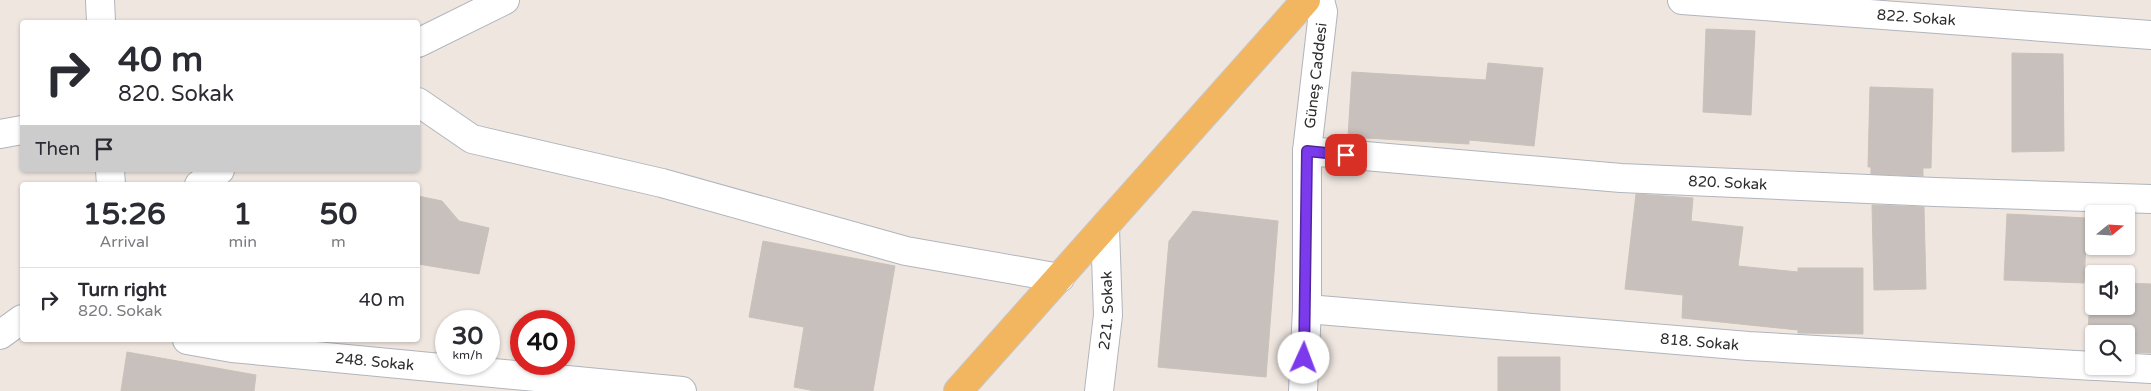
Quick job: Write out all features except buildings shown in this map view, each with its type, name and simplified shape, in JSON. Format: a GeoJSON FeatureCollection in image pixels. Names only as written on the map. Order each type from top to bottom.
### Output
{"type":"FeatureCollection","features":[{"type":"Feature","properties":{"kind":"main road"},"geometry":{"type":"LineString","coordinates":[[958,391],[1306,0]]}},
{"type":"Feature","properties":{"kind":"street"},"geometry":{"type":"LineString","coordinates":[[100,0],[101,20]]}},
{"type":"Feature","properties":{"kind":"street","name":"Güneş Caddesi"},"geometry":{"type":"LineString","coordinates":[[1303,391],[1307,309],[1307,151],[1323,12],[1320,0]]}},
{"type":"Feature","properties":{"kind":"street","name":"822. Sokak"},"geometry":{"type":"LineString","coordinates":[[1682,0],[2151,35]]}},
{"type":"Feature","properties":{"kind":"street"},"geometry":{"type":"LineString","coordinates":[[420,42],[494,2]]}},
{"type":"Feature","properties":{"kind":"street"},"geometry":{"type":"LineString","coordinates":[[420,103],[472,139],[662,183],[906,251],[1060,278]]}},
{"type":"Feature","properties":{"kind":"street"},"geometry":{"type":"LineString","coordinates":[[0,134],[20,130]]}},
{"type":"Feature","properties":{"kind":"street","name":"820. Sokak"},"geometry":{"type":"LineString","coordinates":[[1307,151],[1622,178],[1934,192],[2151,199]]}},
{"type":"Feature","properties":{"kind":"street"},"geometry":{"type":"LineString","coordinates":[[203,182],[217,172]]}},
{"type":"Feature","properties":{"kind":"street","name":"221. Sokak"},"geometry":{"type":"LineString","coordinates":[[1099,391],[1108,315],[1105,228]]}},
{"type":"Feature","properties":{"kind":"street","name":"818. Sokak"},"geometry":{"type":"LineString","coordinates":[[1307,309],[1748,346],[2085,365]]}},
{"type":"Feature","properties":{"kind":"street"},"geometry":{"type":"LineString","coordinates":[[0,335],[20,320]]}},
{"type":"Feature","properties":{"kind":"street","name":"248. Sokak"},"geometry":{"type":"LineString","coordinates":[[198,342],[232,348],[682,391]]}},
{"type":"Feature","properties":{"kind":"street","name":"818. Sokak"},"geometry":{"type":"LineString","coordinates":[[2135,368],[2151,369]]}},
{"type":"Feature","properties":{"kind":"route"},"geometry":{"type":"LineString","coordinates":[[1304,358],[1307,309],[1307,151],[1346,155]]}}]}
